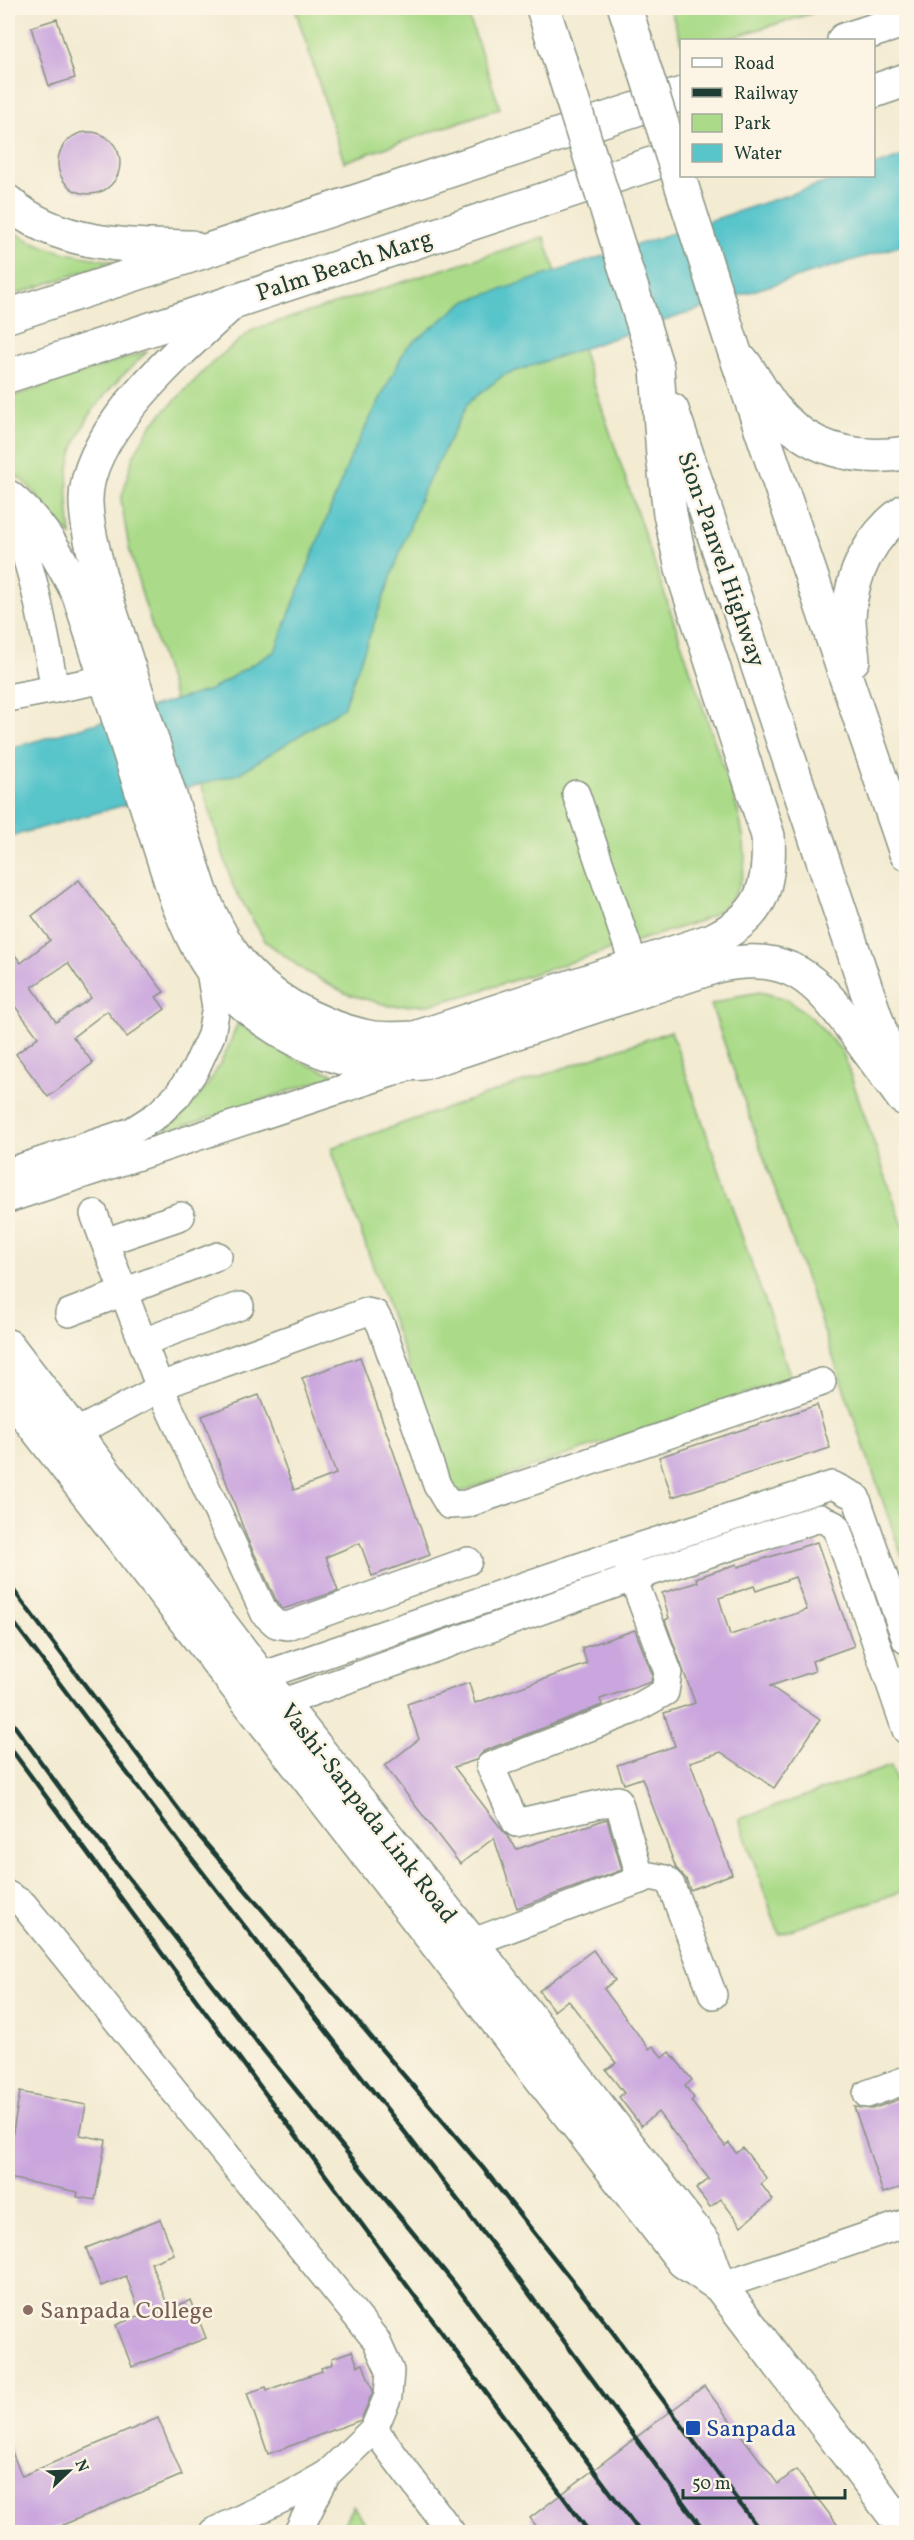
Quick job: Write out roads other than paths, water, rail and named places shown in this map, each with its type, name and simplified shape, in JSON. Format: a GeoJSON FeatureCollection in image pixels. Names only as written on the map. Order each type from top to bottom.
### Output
{"type":"FeatureCollection","features":[{"type":"Feature","properties":{"kind":"main road","name":"Sion-Panvel Highway"},"geometry":{"type":"LineString","coordinates":[[543,8],[657,368],[905,1103]]}},
{"type":"Feature","properties":{"kind":"main road"},"geometry":{"type":"LineString","coordinates":[[626,8],[732,344],[906,853]]}},
{"type":"Feature","properties":{"kind":"main road"},"geometry":{"type":"LineString","coordinates":[[847,39],[906,20]]}},
{"type":"Feature","properties":{"kind":"main road"},"geometry":{"type":"LineString","coordinates":[[875,92],[906,80]]}},
{"type":"Feature","properties":{"kind":"main road"},"geometry":{"type":"LineString","coordinates":[[875,93],[906,94]]}},
{"type":"Feature","properties":{"kind":"main road"},"geometry":{"type":"LineString","coordinates":[[10,315],[680,94]]}},
{"type":"Feature","properties":{"kind":"main road","name":"Palm Beach Marg"},"geometry":{"type":"LineString","coordinates":[[19,373],[680,154]]}},
{"type":"Feature","properties":{"kind":"main road"},"geometry":{"type":"LineString","coordinates":[[8,202],[37,223],[78,237],[122,246],[217,247]]}},
{"type":"Feature","properties":{"kind":"main road"},"geometry":{"type":"LineString","coordinates":[[119,692],[86,501],[91,473],[108,433],[135,399],[165,365],[234,302]]}},
{"type":"Feature","properties":{"kind":"main road"},"geometry":{"type":"LineString","coordinates":[[732,344],[773,408],[800,433],[827,448],[852,455],[882,457],[906,453]]}},
{"type":"Feature","properties":{"kind":"main road"},"geometry":{"type":"LineString","coordinates":[[8,497],[22,521],[59,556],[79,595],[119,692],[166,824],[189,896],[189,931],[209,965],[227,988],[248,1008],[283,1031],[311,1045],[364,1064],[393,1065],[419,1050],[634,965],[712,940],[729,932],[745,920],[754,911],[762,895],[768,879],[770,858],[768,836],[763,813],[683,573],[670,514],[663,456],[657,368]]}},
{"type":"Feature","properties":{"kind":"main road"},"geometry":{"type":"LineString","coordinates":[[857,708],[849,618],[855,581],[867,552],[882,531],[906,510]]}},
{"type":"Feature","properties":{"kind":"main road"},"geometry":{"type":"LineString","coordinates":[[189,896],[213,919],[230,951],[246,970],[272,993],[295,1009],[342,1030],[419,1050],[720,965],[742,961],[764,961],[781,965],[818,987],[834,1004],[905,1103]]}},
{"type":"Feature","properties":{"kind":"main road","name":"Vashi-Sanpada Link Road"},"geometry":{"type":"LineString","coordinates":[[8,1346],[75,1433],[269,1708],[457,1948],[705,2244],[720,2286],[906,2531]]}},
{"type":"Feature","properties":{"kind":"main road","name":"Vashi-Sanpada Link Road"},"geometry":{"type":"LineString","coordinates":[[8,1392],[248,1680]]}},
{"type":"Feature","properties":{"kind":"street"},"geometry":{"type":"LineString","coordinates":[[22,521],[13,526],[22,547],[37,601],[55,689]]}},
{"type":"Feature","properties":{"kind":"street"},"geometry":{"type":"LineString","coordinates":[[8,698],[55,689],[119,692]]}},
{"type":"Feature","properties":{"kind":"street"},"geometry":{"type":"LineString","coordinates":[[576,794],[634,965]]}},
{"type":"Feature","properties":{"kind":"street"},"geometry":{"type":"LineString","coordinates":[[8,1172],[132,1131],[156,1115],[177,1096],[195,1070],[211,1035],[216,1007],[209,965]]}},
{"type":"Feature","properties":{"kind":"street"},"geometry":{"type":"LineString","coordinates":[[8,1199],[419,1050]]}},
{"type":"Feature","properties":{"kind":"street"},"geometry":{"type":"LineString","coordinates":[[94,1214],[160,1388],[257,1602],[265,1614],[276,1624],[288,1626],[468,1561]]}},
{"type":"Feature","properties":{"kind":"street"},"geometry":{"type":"LineString","coordinates":[[105,1242],[181,1216]]}},
{"type":"Feature","properties":{"kind":"street"},"geometry":{"type":"LineString","coordinates":[[69,1313],[218,1256]]}},
{"type":"Feature","properties":{"kind":"street"},"geometry":{"type":"LineString","coordinates":[[143,1342],[240,1306]]}},
{"type":"Feature","properties":{"kind":"street"},"geometry":{"type":"LineString","coordinates":[[75,1433],[160,1388],[366,1312],[375,1314],[437,1485],[449,1505],[466,1504],[822,1382]]}},
{"type":"Feature","properties":{"kind":"street"},"geometry":{"type":"LineString","coordinates":[[248,1680],[623,1552],[832,1485],[856,1497],[906,1641]]}},
{"type":"Feature","properties":{"kind":"street"},"geometry":{"type":"LineString","coordinates":[[269,1708],[632,1578],[820,1518],[836,1526],[906,1730]]}},
{"type":"Feature","properties":{"kind":"street"},"geometry":{"type":"LineString","coordinates":[[623,1552],[668,1672],[665,1692],[633,1710],[490,1766],[516,1823],[618,1800],[641,1880]]}},
{"type":"Feature","properties":{"kind":"street"},"geometry":{"type":"LineString","coordinates":[[457,1948],[650,1876],[660,1877],[671,1885],[713,1995]]}},
{"type":"Feature","properties":{"kind":"street"},"geometry":{"type":"LineString","coordinates":[[8,1895],[23,1904],[376,2340],[390,2371],[388,2396],[374,2429],[327,2474],[290,2495],[213,2532]]}},
{"type":"Feature","properties":{"kind":"street"},"geometry":{"type":"LineString","coordinates":[[867,2094],[906,2080]]}},
{"type":"Feature","properties":{"kind":"street"},"geometry":{"type":"LineString","coordinates":[[720,2286],[906,2223]]}},
{"type":"Feature","properties":{"kind":"street"},"geometry":{"type":"LineString","coordinates":[[374,2429],[451,2532]]}},
{"type":"Feature","properties":{"kind":"street"},"geometry":{"type":"LineString","coordinates":[[298,2532],[327,2474]]}},
{"type":"Feature","properties":{"kind":"water"},"geometry":{"type":"Polygon","coordinates":[[[906,155],[906,244],[759,289],[504,375],[468,403],[421,496],[343,708],[238,774],[8,837],[8,749],[210,690],[275,651],[351,456],[406,348],[464,302],[842,177],[875,177],[875,166],[906,155]]]}},
{"type":"Feature","properties":{"kind":"railway"},"geometry":{"type":"LineString","coordinates":[[8,1583],[195,1831],[483,2168],[611,2330],[761,2532]]}},
{"type":"Feature","properties":{"kind":"railway"},"geometry":{"type":"LineString","coordinates":[[8,1615],[183,1847],[502,2257],[705,2532]]}},
{"type":"Feature","properties":{"kind":"railway"},"geometry":{"type":"LineString","coordinates":[[8,1717],[81,1817],[265,2052],[454,2283],[640,2532]]}},
{"type":"Feature","properties":{"kind":"railway"},"geometry":{"type":"LineString","coordinates":[[8,1745],[589,2532]]}},
{"type":"Feature","properties":{"kind":"place","name":"Sanpada College"},"geometry":{"type":"Point","coordinates":[28,2310]}},
{"type":"Feature","properties":{"kind":"place","name":"Sanpada"},"geometry":{"type":"Point","coordinates":[693,2428]}}]}
